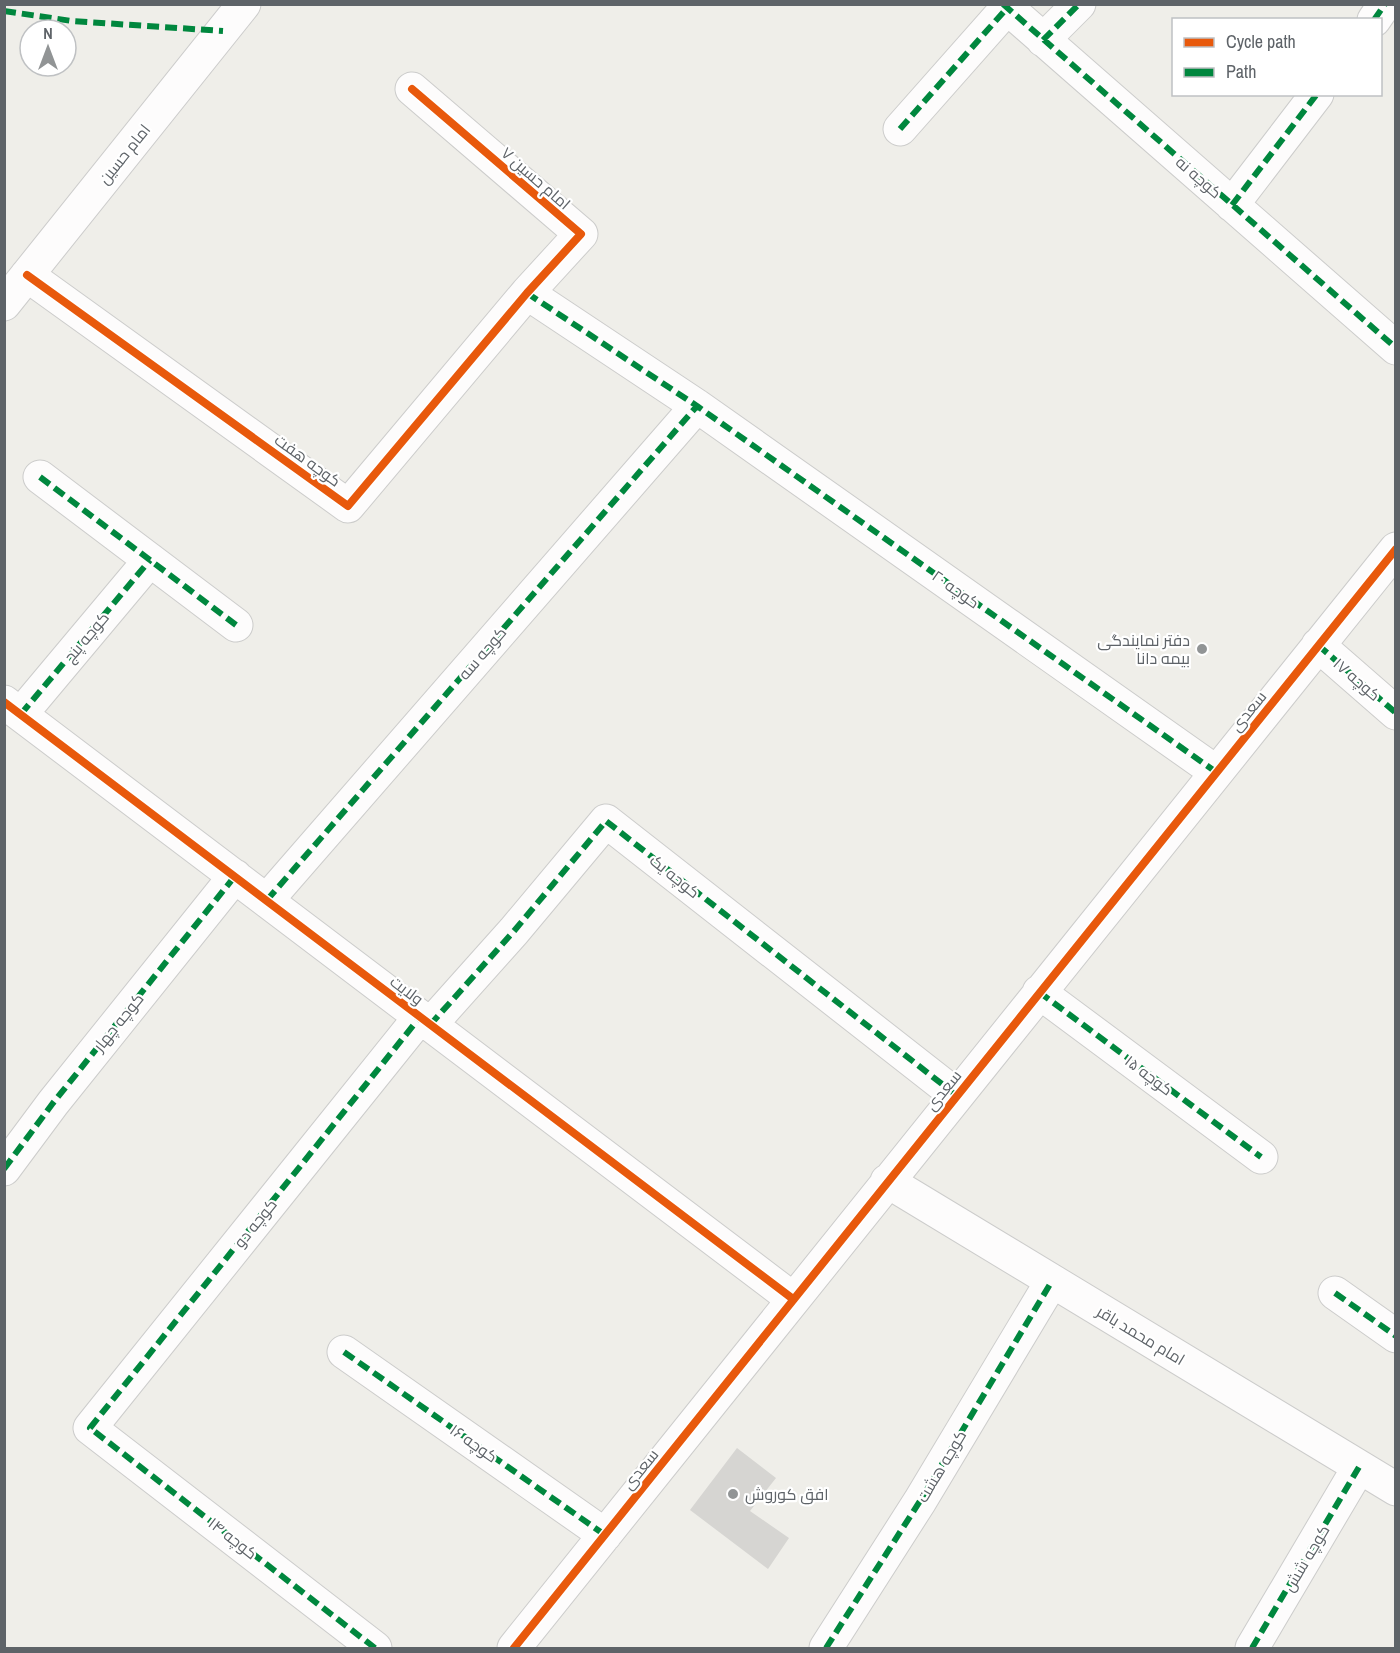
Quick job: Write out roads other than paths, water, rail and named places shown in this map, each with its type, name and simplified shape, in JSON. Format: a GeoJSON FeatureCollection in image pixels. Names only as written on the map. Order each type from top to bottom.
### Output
{"type":"FeatureCollection","features":[{"type":"Feature","properties":{"kind":"street","name":"امام حسین"},"geometry":{"type":"LineString","coordinates":[[4,304],[244,4]]}},
{"type":"Feature","properties":{"kind":"street"},"geometry":{"type":"LineString","coordinates":[[1043,40],[1078,4]]}},
{"type":"Feature","properties":{"kind":"street"},"geometry":{"type":"LineString","coordinates":[[1375,18],[1385,4]]}},
{"type":"Feature","properties":{"kind":"street"},"geometry":{"type":"LineString","coordinates":[[900,129],[1005,6]]}},
{"type":"Feature","properties":{"kind":"street","name":"کوچه نه"},"geometry":{"type":"LineString","coordinates":[[1005,6],[1395,348]]}},
{"type":"Feature","properties":{"kind":"street","name":"امام حسین ۷"},"geometry":{"type":"LineString","coordinates":[[412,89],[581,234],[527,293]]}},
{"type":"Feature","properties":{"kind":"street"},"geometry":{"type":"LineString","coordinates":[[1232,205],[1315,96]]}},
{"type":"Feature","properties":{"kind":"street","name":"کوچه هفت"},"geometry":{"type":"LineString","coordinates":[[27,275],[348,506],[527,293]]}},
{"type":"Feature","properties":{"kind":"street","name":"کوچه ۲۰"},"geometry":{"type":"LineString","coordinates":[[527,293],[697,406],[1216,772]]}},
{"type":"Feature","properties":{"kind":"street","name":"کوچه سه"},"geometry":{"type":"LineString","coordinates":[[267,900],[697,406]]}},
{"type":"Feature","properties":{"kind":"street"},"geometry":{"type":"LineString","coordinates":[[40,477],[236,625]]}},
{"type":"Feature","properties":{"kind":"street","name":"سعدی"},"geometry":{"type":"LineString","coordinates":[[514,1648],[1395,549]]}},
{"type":"Feature","properties":{"kind":"street","name":"کوچه پنج"},"geometry":{"type":"LineString","coordinates":[[13,708],[150,560]]}},
{"type":"Feature","properties":{"kind":"street","name":"کوچه ۱۷"},"geometry":{"type":"LineString","coordinates":[[1318,645],[1395,713]]}},
{"type":"Feature","properties":{"kind":"street","name":"ولایت"},"geometry":{"type":"LineString","coordinates":[[13,708],[793,1299]]}},
{"type":"Feature","properties":{"kind":"street","name":"کوچه یک"},"geometry":{"type":"LineString","coordinates":[[425,1021],[514,931],[606,821],[956,1095]]}},
{"type":"Feature","properties":{"kind":"street","name":"کوچه چهار"},"geometry":{"type":"LineString","coordinates":[[4,1169],[235,876]]}},
{"type":"Feature","properties":{"kind":"street","name":"کوچه ۱۵"},"geometry":{"type":"LineString","coordinates":[[1039,992],[1260,1157]]}},
{"type":"Feature","properties":{"kind":"street","name":"کوچه دو"},"geometry":{"type":"LineString","coordinates":[[90,1428],[425,1021]]}},
{"type":"Feature","properties":{"kind":"street","name":"امام محمد باقر"},"geometry":{"type":"LineString","coordinates":[[887,1181],[1395,1489]]}},
{"type":"Feature","properties":{"kind":"street","name":"کوچه هشت"},"geometry":{"type":"LineString","coordinates":[[826,1648],[920,1501],[1052,1281]]}},
{"type":"Feature","properties":{"kind":"street"},"geometry":{"type":"LineString","coordinates":[[1335,1293],[1395,1336]]}},
{"type":"Feature","properties":{"kind":"street","name":"کوچه ۱۶"},"geometry":{"type":"LineString","coordinates":[[344,1352],[605,1535]]}},
{"type":"Feature","properties":{"kind":"street","name":"کوچه ۱۴"},"geometry":{"type":"LineString","coordinates":[[90,1428],[375,1648]]}},
{"type":"Feature","properties":{"kind":"street","name":"کوچه شش"},"geometry":{"type":"LineString","coordinates":[[1252,1648],[1359,1467]]}},
{"type":"Feature","properties":{"kind":"place","name":"دفتر نمایندگی بیمه دانا"},"geometry":{"type":"Point","coordinates":[1202,649]}},
{"type":"Feature","properties":{"kind":"place","name":"افق کوروش"},"geometry":{"type":"Point","coordinates":[733,1494]}}]}
